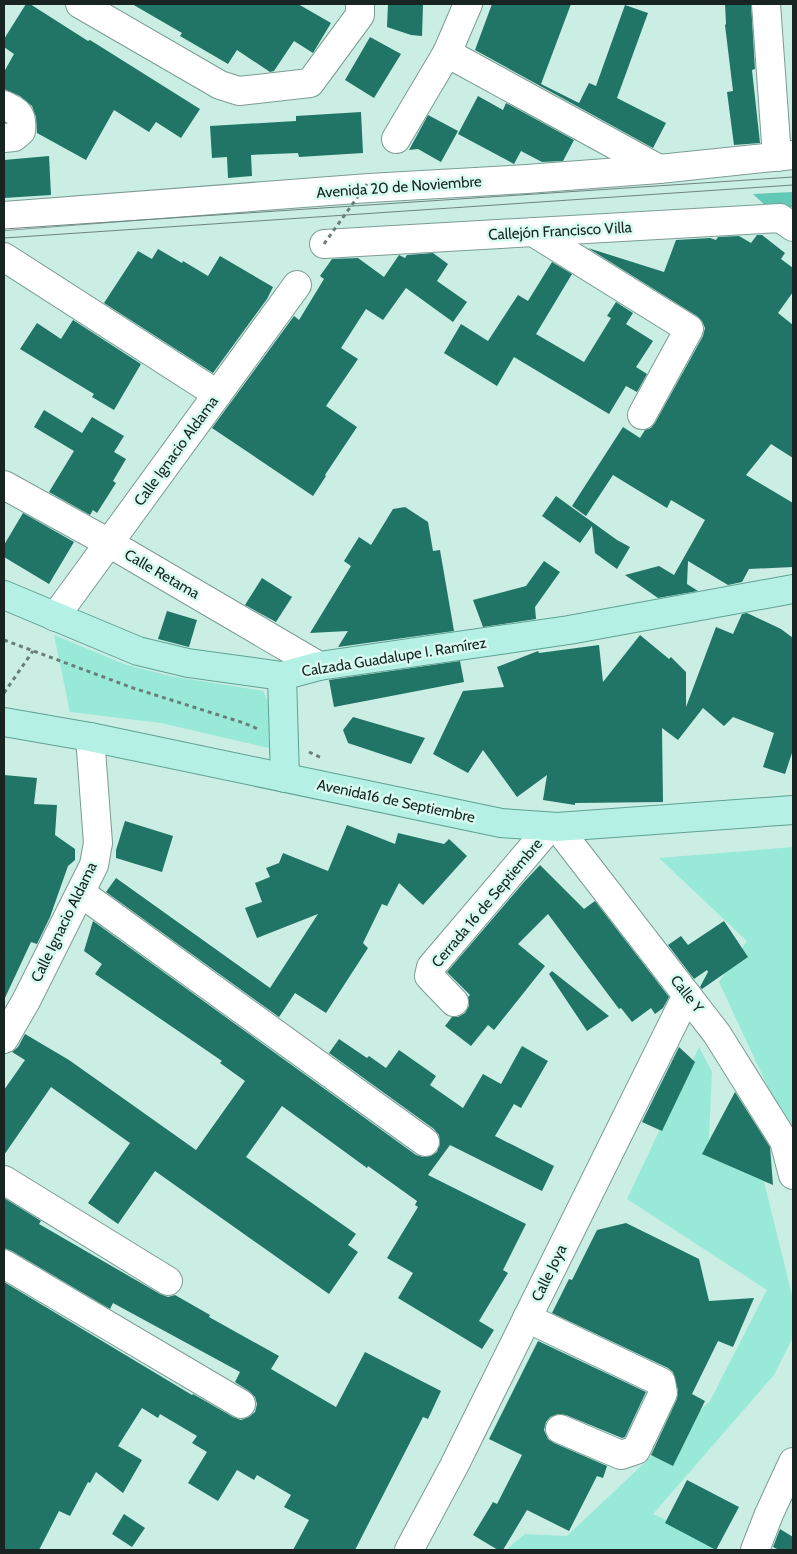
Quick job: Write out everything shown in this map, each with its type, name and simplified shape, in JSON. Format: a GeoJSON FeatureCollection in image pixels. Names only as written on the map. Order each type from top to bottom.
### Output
{"type":"FeatureCollection","features":[{"type":"Feature","properties":{"kind":"main road","name":"Calzada Guadalupe I. Ramírez"},"geometry":{"type":"LineString","coordinates":[[4,595],[138,651],[188,663],[282,676],[319,666],[569,630],[793,589]]}},
{"type":"Feature","properties":{"kind":"main road"},"geometry":{"type":"LineString","coordinates":[[282,676],[285,778]]}},
{"type":"Feature","properties":{"kind":"main road","name":"Avenida16 de Septiembre"},"geometry":{"type":"LineString","coordinates":[[4,722],[90,737],[501,823],[553,827],[793,810]]}},
{"type":"Feature","properties":{"kind":"street"},"geometry":{"type":"LineString","coordinates":[[80,4],[220,85],[239,92],[310,83],[360,15],[360,4]]}},
{"type":"Feature","properties":{"kind":"street"},"geometry":{"type":"LineString","coordinates":[[396,139],[447,53],[468,4]]}},
{"type":"Feature","properties":{"kind":"street"},"geometry":{"type":"LineString","coordinates":[[766,4],[785,156]]}},
{"type":"Feature","properties":{"kind":"street"},"geometry":{"type":"LineString","coordinates":[[447,53],[659,169]]}},
{"type":"Feature","properties":{"kind":"street"},"geometry":{"type":"LineString","coordinates":[[4,105],[17,112],[22,121],[21,131],[14,136],[4,138]]}},
{"type":"Feature","properties":{"kind":"street","name":"Avenida 20 de Noviembre"},"geometry":{"type":"LineString","coordinates":[[4,216],[369,188],[659,169],[785,156]]}},
{"type":"Feature","properties":{"kind":"street","name":"Callejón Francisco Villa"},"geometry":{"type":"LineString","coordinates":[[324,244],[780,218],[793,227]]}},
{"type":"Feature","properties":{"kind":"street"},"geometry":{"type":"LineString","coordinates":[[533,232],[689,329],[642,415]]}},
{"type":"Feature","properties":{"kind":"street"},"geometry":{"type":"LineString","coordinates":[[4,257],[217,394]]}},
{"type":"Feature","properties":{"kind":"street","name":"Calle Ignacio Aldama"},"geometry":{"type":"LineString","coordinates":[[55,617],[297,285]]}},
{"type":"Feature","properties":{"kind":"street","name":"Calle Retama"},"geometry":{"type":"LineString","coordinates":[[4,485],[109,543],[319,666]]}},
{"type":"Feature","properties":{"kind":"street","name":"Calle Ignacio Aldama"},"geometry":{"type":"LineString","coordinates":[[4,1039],[26,1001],[94,865],[98,842],[90,737]]}},
{"type":"Feature","properties":{"kind":"street","name":"Calle Y"},"geometry":{"type":"LineString","coordinates":[[553,827],[717,1034],[784,1142],[793,1175]]}},
{"type":"Feature","properties":{"kind":"street","name":"Cerrada 16 de Septiembre"},"geometry":{"type":"LineString","coordinates":[[454,1002],[429,976],[431,967],[553,827]]}},
{"type":"Feature","properties":{"kind":"street"},"geometry":{"type":"LineString","coordinates":[[81,893],[425,1142]]}},
{"type":"Feature","properties":{"kind":"street","name":"Calle Joya"},"geometry":{"type":"LineString","coordinates":[[409,1550],[454,1466],[687,995]]}},
{"type":"Feature","properties":{"kind":"street"},"geometry":{"type":"LineString","coordinates":[[4,1180],[168,1281]]}},
{"type":"Feature","properties":{"kind":"street"},"geometry":{"type":"LineString","coordinates":[[4,1264],[241,1404]]}},
{"type":"Feature","properties":{"kind":"street"},"geometry":{"type":"LineString","coordinates":[[527,1318],[661,1382],[663,1394],[636,1450],[621,1455],[560,1429]]}},
{"type":"Feature","properties":{"kind":"street"},"geometry":{"type":"LineString","coordinates":[[755,1550],[793,1462]]}},
{"type":"Feature","properties":{"kind":"path"},"geometry":{"type":"LineString","coordinates":[[324,244],[367,184]]}},
{"type":"Feature","properties":{"kind":"path"},"geometry":{"type":"LineString","coordinates":[[4,640],[133,688],[244,723],[327,760]]}},
{"type":"Feature","properties":{"kind":"path"},"geometry":{"type":"LineString","coordinates":[[4,694],[33,651]]}},
{"type":"Feature","properties":{"kind":"green space"},"geometry":{"type":"Polygon","coordinates":[[[793,192],[793,207],[768,208],[753,194],[793,192]]]}},
{"type":"Feature","properties":{"kind":"green space"},"geometry":{"type":"Polygon","coordinates":[[[54,635],[124,664],[170,676],[263,691],[295,754],[161,723],[70,712],[54,635]]]}},
{"type":"Feature","properties":{"kind":"green space"},"geometry":{"type":"Polygon","coordinates":[[[793,847],[793,1141],[719,982],[747,941],[659,858],[793,847]]]}},
{"type":"Feature","properties":{"kind":"green space"},"geometry":{"type":"Polygon","coordinates":[[[699,1047],[712,1072],[708,1157],[754,1141],[793,1299],[793,1337],[774,1375],[653,1514],[713,1541],[715,1550],[506,1550],[525,1534],[567,1536],[710,1401],[767,1290],[627,1199],[699,1047]]]}},
{"type":"Feature","properties":{"kind":"building"},"geometry":{"type":"Polygon","coordinates":[[[26,4],[30,4],[88,41],[90,40],[200,109],[181,138],[156,122],[149,132],[114,110],[86,160],[37,133],[36,117],[32,106],[20,96],[4,89],[4,72],[14,54],[4,47],[4,39],[26,4]]]}},
{"type":"Feature","properties":{"kind":"building"},"geometry":{"type":"Polygon","coordinates":[[[132,4],[298,4],[331,23],[313,53],[294,41],[274,71],[270,72],[237,50],[228,64],[180,36],[182,33],[132,4]]]}},
{"type":"Feature","properties":{"kind":"building"},"geometry":{"type":"Polygon","coordinates":[[[388,4],[423,4],[422,36],[411,35],[387,27],[388,4]]]}},
{"type":"Feature","properties":{"kind":"building"},"geometry":{"type":"Polygon","coordinates":[[[492,4],[571,4],[541,84],[579,103],[589,83],[596,86],[625,5],[648,13],[617,98],[666,123],[653,148],[475,50],[492,4]]]}},
{"type":"Feature","properties":{"kind":"building"},"geometry":{"type":"Polygon","coordinates":[[[725,4],[751,4],[755,69],[752,70],[760,143],[734,145],[727,92],[733,91],[725,25],[725,4]]]}},
{"type":"Feature","properties":{"kind":"building"},"geometry":{"type":"Polygon","coordinates":[[[370,37],[401,54],[374,98],[345,80],[370,37]]]}},
{"type":"Feature","properties":{"kind":"building"},"geometry":{"type":"Polygon","coordinates":[[[478,96],[503,110],[506,103],[574,140],[563,161],[542,162],[521,151],[514,164],[458,134],[478,96]]]}},
{"type":"Feature","properties":{"kind":"building"},"geometry":{"type":"Polygon","coordinates":[[[361,112],[363,153],[299,157],[298,153],[251,155],[252,176],[228,178],[227,157],[212,158],[210,126],[296,121],[296,116],[361,112]]]}},
{"type":"Feature","properties":{"kind":"building"},"geometry":{"type":"Polygon","coordinates":[[[428,115],[458,131],[441,162],[418,149],[409,150],[428,115]]]}},
{"type":"Feature","properties":{"kind":"building"},"geometry":{"type":"Polygon","coordinates":[[[49,156],[51,195],[4,198],[4,160],[49,156]]]}},
{"type":"Feature","properties":{"kind":"building"},"geometry":{"type":"Polygon","coordinates":[[[757,235],[762,235],[785,253],[781,259],[793,268],[793,292],[778,313],[793,325],[793,458],[771,444],[746,475],[793,503],[793,567],[749,569],[742,582],[728,585],[688,561],[687,584],[698,591],[658,598],[625,575],[659,566],[674,575],[705,520],[671,500],[667,508],[613,475],[586,516],[572,506],[623,427],[640,438],[645,430],[651,428],[655,423],[703,336],[705,328],[697,316],[588,248],[664,272],[676,240],[710,238],[716,240],[718,237],[739,236],[751,243],[757,235]]]}},
{"type":"Feature","properties":{"kind":"building"},"geometry":{"type":"Polygon","coordinates":[[[158,249],[208,276],[220,256],[273,287],[267,299],[213,373],[104,303],[138,251],[152,259],[158,249]]]}},
{"type":"Feature","properties":{"kind":"building"},"geometry":{"type":"Polygon","coordinates":[[[433,253],[448,264],[437,281],[467,302],[453,322],[406,288],[383,320],[366,309],[341,348],[358,359],[326,406],[357,427],[313,496],[212,428],[294,316],[299,320],[324,279],[320,276],[332,259],[358,258],[384,277],[399,255],[405,258],[407,255],[433,253]]]}},
{"type":"Feature","properties":{"kind":"building"},"geometry":{"type":"Polygon","coordinates":[[[552,262],[572,274],[536,334],[584,362],[611,318],[607,316],[616,302],[633,313],[626,324],[653,341],[636,367],[647,374],[637,392],[626,386],[609,414],[514,357],[497,386],[444,353],[461,324],[488,341],[518,295],[528,301],[552,262]]]}},
{"type":"Feature","properties":{"kind":"building"},"geometry":{"type":"Polygon","coordinates":[[[73,320],[141,364],[114,410],[92,397],[94,394],[20,349],[37,323],[61,339],[73,320]]]}},
{"type":"Feature","properties":{"kind":"building"},"geometry":{"type":"Polygon","coordinates":[[[44,410],[82,433],[92,417],[124,436],[114,452],[126,459],[113,481],[116,483],[97,513],[93,510],[90,515],[49,492],[74,451],[34,427],[44,410]]]}},
{"type":"Feature","properties":{"kind":"building"},"geometry":{"type":"Polygon","coordinates":[[[556,496],[617,540],[630,547],[617,569],[595,553],[592,526],[580,543],[542,516],[556,496]]]}},
{"type":"Feature","properties":{"kind":"building"},"geometry":{"type":"Polygon","coordinates":[[[405,507],[428,522],[433,551],[440,550],[454,631],[338,647],[348,631],[310,633],[351,566],[344,561],[359,537],[371,545],[393,509],[405,507]]]}},
{"type":"Feature","properties":{"kind":"building"},"geometry":{"type":"Polygon","coordinates":[[[23,513],[74,542],[49,584],[4,557],[4,545],[23,513]]]}},
{"type":"Feature","properties":{"kind":"building"},"geometry":{"type":"Polygon","coordinates":[[[544,561],[560,572],[535,607],[536,619],[483,627],[473,600],[526,586],[544,561]]]}},
{"type":"Feature","properties":{"kind":"building"},"geometry":{"type":"Polygon","coordinates":[[[262,578],[292,597],[276,622],[245,605],[262,578]]]}},
{"type":"Feature","properties":{"kind":"building"},"geometry":{"type":"Polygon","coordinates":[[[167,611],[197,620],[189,647],[158,639],[167,611]]]}},
{"type":"Feature","properties":{"kind":"building"},"geometry":{"type":"Polygon","coordinates":[[[747,613],[781,629],[793,638],[793,750],[785,774],[763,767],[774,733],[733,717],[724,726],[703,708],[678,740],[662,728],[663,802],[575,803],[575,805],[543,800],[547,775],[517,797],[483,750],[468,773],[433,754],[463,691],[504,687],[497,667],[538,651],[539,653],[599,645],[603,682],[640,635],[669,659],[671,657],[686,672],[686,707],[716,627],[733,634],[742,614],[747,613]]]}},
{"type":"Feature","properties":{"kind":"building"},"geometry":{"type":"Polygon","coordinates":[[[460,661],[464,682],[334,707],[329,680],[460,661]]]}},
{"type":"Feature","properties":{"kind":"building"},"geometry":{"type":"Polygon","coordinates":[[[353,717],[425,738],[411,764],[348,743],[343,730],[353,717]]]}},
{"type":"Feature","properties":{"kind":"building"},"geometry":{"type":"Polygon","coordinates":[[[4,775],[37,778],[34,804],[57,805],[55,835],[75,849],[75,860],[68,866],[50,917],[37,944],[31,942],[4,1000],[4,775]]]}},
{"type":"Feature","properties":{"kind":"building"},"geometry":{"type":"Polygon","coordinates":[[[125,821],[173,836],[162,872],[116,858],[116,850],[125,821]]]}},
{"type":"Feature","properties":{"kind":"building"},"geometry":{"type":"Polygon","coordinates":[[[347,825],[395,844],[398,833],[444,844],[449,839],[467,856],[423,905],[399,883],[387,906],[382,904],[363,943],[368,948],[326,1013],[295,993],[279,1017],[106,892],[116,878],[270,988],[318,914],[257,938],[245,908],[262,902],[255,883],[270,877],[266,868],[279,863],[283,853],[328,871],[347,825]]]}},
{"type":"Feature","properties":{"kind":"building"},"geometry":{"type":"Polygon","coordinates":[[[540,865],[584,909],[595,901],[669,997],[663,1008],[655,1014],[651,1008],[632,1022],[621,1008],[619,1009],[548,914],[518,944],[545,966],[494,1030],[488,1025],[471,1046],[445,1026],[452,1017],[458,1017],[465,1013],[469,1006],[468,997],[470,995],[447,972],[540,865]]]}},
{"type":"Feature","properties":{"kind":"building"},"geometry":{"type":"Polygon","coordinates":[[[93,921],[416,1155],[423,1157],[431,1156],[437,1152],[440,1144],[439,1135],[434,1129],[329,1053],[339,1039],[386,1068],[399,1050],[436,1076],[430,1085],[463,1108],[483,1074],[501,1084],[522,1046],[548,1061],[521,1108],[514,1104],[495,1136],[554,1166],[542,1191],[450,1145],[428,1175],[526,1224],[503,1270],[508,1273],[479,1321],[494,1330],[482,1349],[398,1298],[413,1273],[387,1258],[418,1207],[415,1205],[417,1201],[368,1166],[367,1168],[282,1106],[246,1157],[356,1234],[348,1245],[358,1252],[329,1294],[155,1171],[118,1224],[88,1203],[130,1143],[51,1087],[4,1155],[4,1090],[25,1060],[12,1052],[18,1047],[25,1034],[69,1060],[196,1150],[245,1081],[220,1063],[222,1061],[95,974],[102,964],[84,951],[93,921]]]}},
{"type":"Feature","properties":{"kind":"building"},"geometry":{"type":"Polygon","coordinates":[[[724,921],[748,957],[702,989],[700,987],[708,972],[707,970],[694,979],[668,945],[681,936],[688,945],[724,921]]]}},
{"type":"Feature","properties":{"kind":"building"},"geometry":{"type":"Polygon","coordinates":[[[552,971],[609,1016],[587,1031],[549,974],[552,971]]]}},
{"type":"Feature","properties":{"kind":"building"},"geometry":{"type":"Polygon","coordinates":[[[679,1047],[695,1062],[662,1131],[642,1122],[679,1047]]]}},
{"type":"Feature","properties":{"kind":"building"},"geometry":{"type":"Polygon","coordinates":[[[735,1092],[770,1147],[773,1185],[702,1154],[735,1092]]]}},
{"type":"Feature","properties":{"kind":"building"},"geometry":{"type":"Polygon","coordinates":[[[4,1198],[41,1221],[39,1224],[160,1294],[168,1297],[175,1295],[210,1315],[209,1317],[279,1356],[271,1369],[336,1407],[365,1352],[441,1391],[428,1419],[423,1417],[355,1550],[293,1550],[309,1520],[284,1507],[291,1495],[257,1475],[254,1480],[237,1470],[218,1501],[188,1483],[207,1452],[192,1443],[197,1436],[160,1414],[158,1418],[142,1408],[118,1446],[142,1460],[123,1493],[96,1472],[90,1483],[88,1482],[70,1516],[59,1511],[39,1550],[4,1550],[4,1282],[192,1395],[233,1417],[241,1420],[249,1417],[255,1412],[257,1404],[255,1397],[249,1391],[235,1382],[240,1372],[113,1303],[110,1309],[4,1248],[4,1198]]]}},
{"type":"Feature","properties":{"kind":"building"},"geometry":{"type":"Polygon","coordinates":[[[626,1223],[699,1259],[709,1301],[754,1298],[733,1347],[718,1341],[692,1394],[705,1401],[673,1466],[651,1455],[677,1399],[678,1390],[673,1372],[552,1313],[569,1279],[572,1280],[597,1230],[626,1223]]]}},
{"type":"Feature","properties":{"kind":"building"},"geometry":{"type":"Polygon","coordinates":[[[538,1341],[646,1392],[625,1437],[622,1438],[566,1415],[558,1414],[550,1417],[546,1422],[544,1430],[548,1439],[607,1466],[603,1478],[597,1476],[569,1531],[527,1510],[503,1550],[498,1550],[473,1535],[493,1502],[497,1504],[522,1455],[489,1439],[538,1341]]]}},
{"type":"Feature","properties":{"kind":"building"},"geometry":{"type":"Polygon","coordinates":[[[687,1480],[739,1507],[716,1550],[665,1523],[687,1480]]]}},
{"type":"Feature","properties":{"kind":"building"},"geometry":{"type":"Polygon","coordinates":[[[124,1514],[145,1528],[132,1547],[112,1534],[124,1514]]]}},
{"type":"Feature","properties":{"kind":"building"},"geometry":{"type":"Polygon","coordinates":[[[780,1529],[793,1537],[793,1550],[779,1550],[773,1547],[780,1529]]]}},
{"type":"Feature","properties":{"kind":"tram line"},"geometry":{"type":"LineString","coordinates":[[4,229],[793,177]]}},
{"type":"Feature","properties":{"kind":"tram line"},"geometry":{"type":"LineString","coordinates":[[4,238],[793,185]]}}]}
